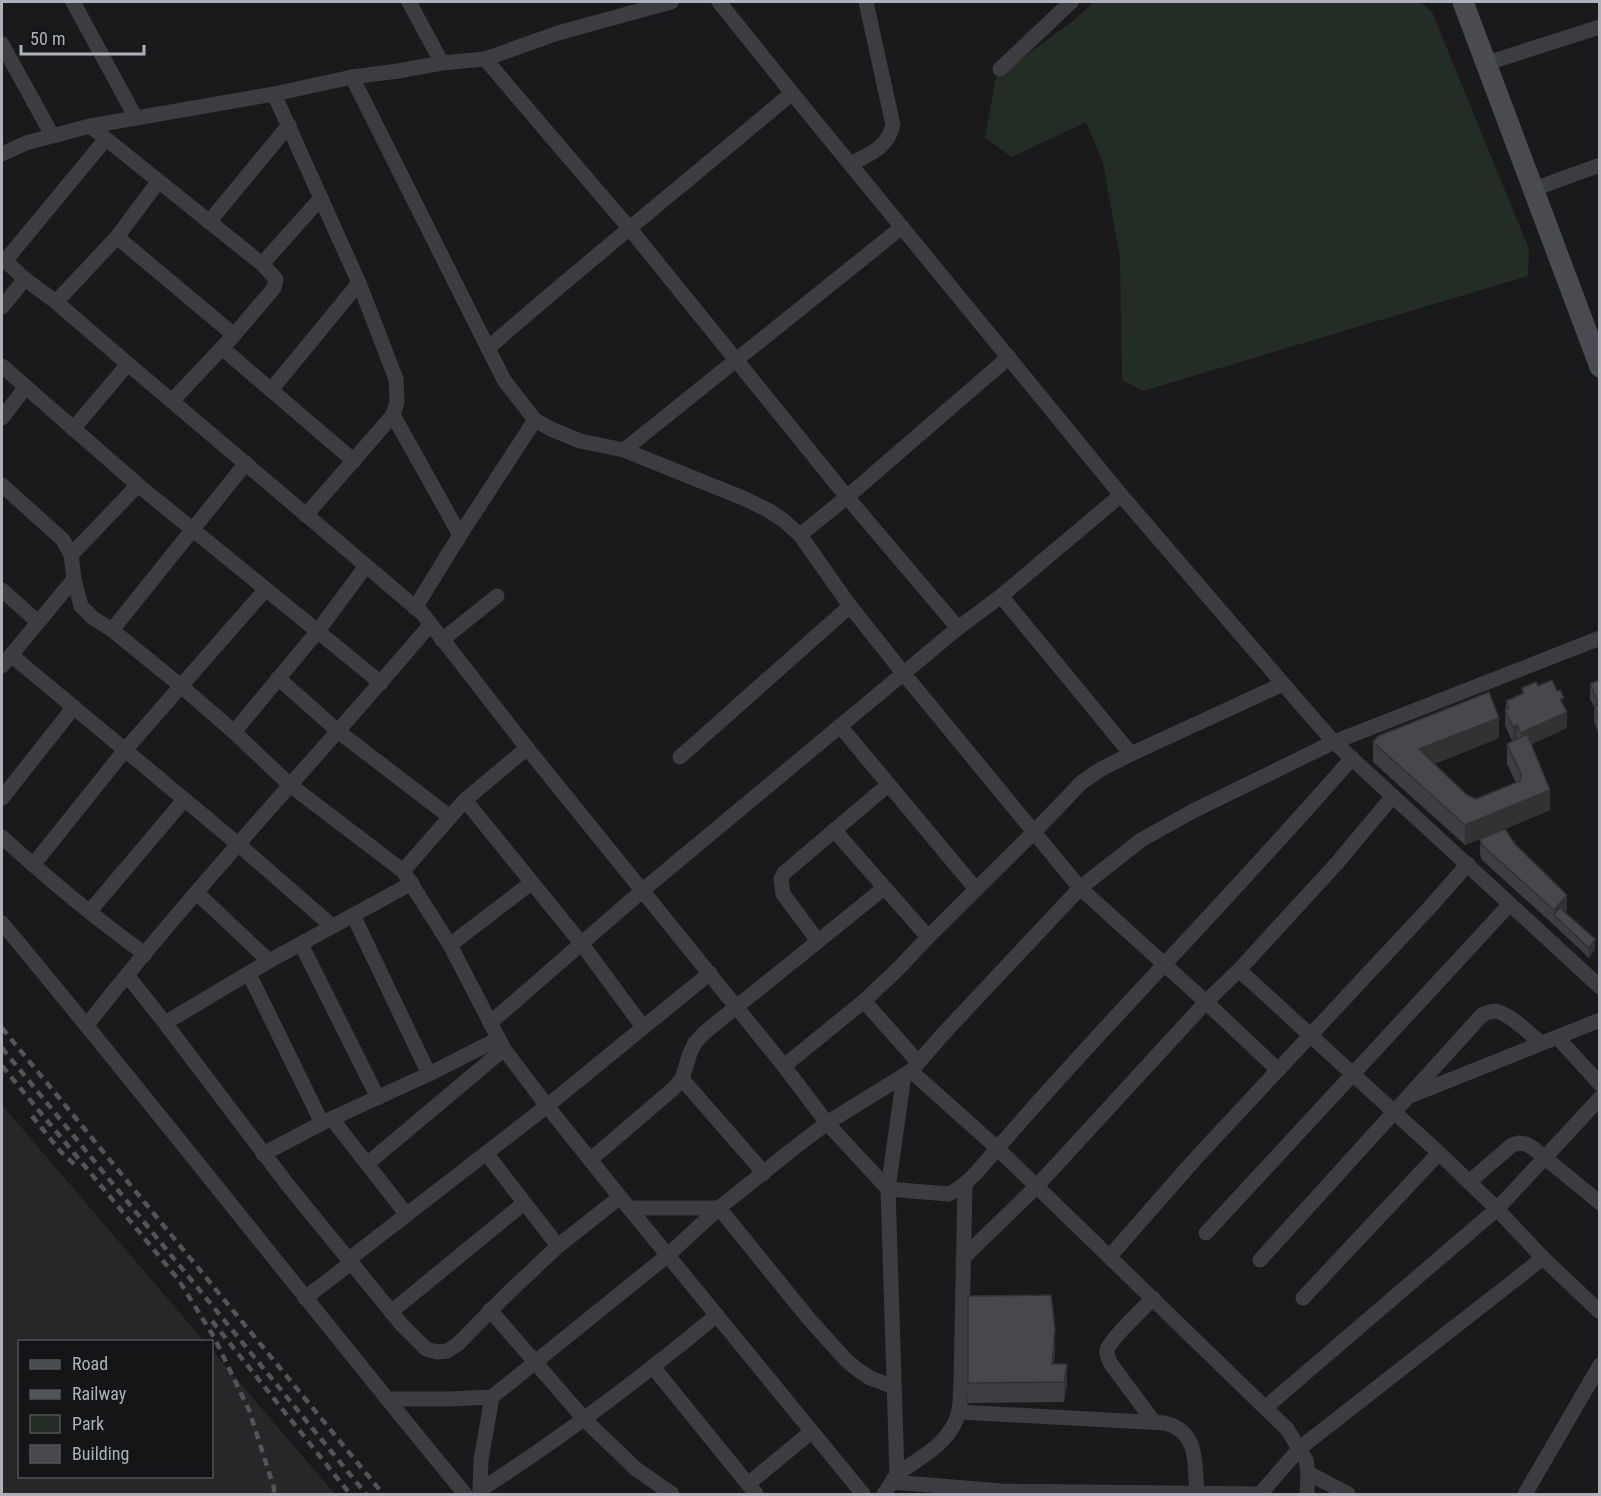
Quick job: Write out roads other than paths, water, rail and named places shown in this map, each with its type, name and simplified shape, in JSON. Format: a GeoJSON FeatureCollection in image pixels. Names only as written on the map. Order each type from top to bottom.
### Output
{"type":"FeatureCollection","features":[{"type":"Feature","properties":{"kind":"main road"},"geometry":{"type":"LineString","coordinates":[[1463,2],[1599,367]]}},
{"type":"Feature","properties":{"kind":"street"},"geometry":{"type":"LineString","coordinates":[[73,2],[135,118]]}},
{"type":"Feature","properties":{"kind":"street"},"geometry":{"type":"LineString","coordinates":[[409,2],[442,63]]}},
{"type":"Feature","properties":{"kind":"street"},"geometry":{"type":"LineString","coordinates":[[2,154],[26,143],[90,126],[274,94],[352,77],[442,63],[485,59],[637,6],[671,2]]}},
{"type":"Feature","properties":{"kind":"street"},"geometry":{"type":"LineString","coordinates":[[719,2],[1121,495],[1334,742],[1599,987]]}},
{"type":"Feature","properties":{"kind":"street"},"geometry":{"type":"LineString","coordinates":[[850,164],[880,147],[890,137],[892,125],[866,2]]}},
{"type":"Feature","properties":{"kind":"street"},"geometry":{"type":"LineString","coordinates":[[1000,69],[1071,2]]}},
{"type":"Feature","properties":{"kind":"street"},"geometry":{"type":"LineString","coordinates":[[1487,63],[1599,27]]}},
{"type":"Feature","properties":{"kind":"street"},"geometry":{"type":"LineString","coordinates":[[4,54],[52,135]]}},
{"type":"Feature","properties":{"kind":"street"},"geometry":{"type":"LineString","coordinates":[[485,59],[630,229],[847,497],[958,628]]}},
{"type":"Feature","properties":{"kind":"street"},"geometry":{"type":"LineString","coordinates":[[352,77],[504,380],[535,420],[580,441],[624,450],[760,506],[783,520],[800,535],[850,606],[1080,888],[1278,1070]]}},
{"type":"Feature","properties":{"kind":"street"},"geometry":{"type":"LineString","coordinates":[[488,348],[792,93]]}},
{"type":"Feature","properties":{"kind":"street"},"geometry":{"type":"LineString","coordinates":[[274,94],[359,283],[396,379],[397,402],[393,415],[306,516]]}},
{"type":"Feature","properties":{"kind":"street"},"geometry":{"type":"LineString","coordinates":[[209,222],[289,125]]}},
{"type":"Feature","properties":{"kind":"street"},"geometry":{"type":"LineString","coordinates":[[90,126],[262,264],[276,279],[274,288],[234,335],[172,401]]}},
{"type":"Feature","properties":{"kind":"street"},"geometry":{"type":"LineString","coordinates":[[105,140],[3,260],[56,302],[422,614],[527,748],[784,1066],[827,1123],[888,1189],[948,1194],[965,1184],[1297,822],[1352,758]]}},
{"type":"Feature","properties":{"kind":"street"},"geometry":{"type":"LineString","coordinates":[[1534,189],[1599,165]]}},
{"type":"Feature","properties":{"kind":"street"},"geometry":{"type":"LineString","coordinates":[[56,302],[117,237],[158,182]]}},
{"type":"Feature","properties":{"kind":"street"},"geometry":{"type":"LineString","coordinates":[[262,264],[321,198]]}},
{"type":"Feature","properties":{"kind":"street"},"geometry":{"type":"LineString","coordinates":[[624,450],[902,227]]}},
{"type":"Feature","properties":{"kind":"street"},"geometry":{"type":"LineString","coordinates":[[117,237],[234,335]]}},
{"type":"Feature","properties":{"kind":"street"},"geometry":{"type":"LineString","coordinates":[[2,307],[25,279]]}},
{"type":"Feature","properties":{"kind":"street"},"geometry":{"type":"LineString","coordinates":[[271,390],[359,283]]}},
{"type":"Feature","properties":{"kind":"street"},"geometry":{"type":"LineString","coordinates":[[222,348],[354,461]]}},
{"type":"Feature","properties":{"kind":"street"},"geometry":{"type":"LineString","coordinates":[[800,535],[1009,357]]}},
{"type":"Feature","properties":{"kind":"street"},"geometry":{"type":"LineString","coordinates":[[73,429],[129,364]]}},
{"type":"Feature","properties":{"kind":"street"},"geometry":{"type":"LineString","coordinates":[[2,366],[138,485],[381,683]]}},
{"type":"Feature","properties":{"kind":"street"},"geometry":{"type":"LineString","coordinates":[[2,418],[25,388]]}},
{"type":"Feature","properties":{"kind":"street"},"geometry":{"type":"LineString","coordinates":[[393,415],[460,535]]}},
{"type":"Feature","properties":{"kind":"street"},"geometry":{"type":"LineString","coordinates":[[415,608],[535,420]]}},
{"type":"Feature","properties":{"kind":"street"},"geometry":{"type":"LineString","coordinates":[[112,630],[246,463]]}},
{"type":"Feature","properties":{"kind":"street"},"geometry":{"type":"LineString","coordinates":[[2,485],[63,540],[71,555],[81,606],[93,618],[112,630],[181,686],[290,785],[407,877],[450,945],[501,1044],[590,1160],[863,1494]]}},
{"type":"Feature","properties":{"kind":"street"},"geometry":{"type":"LineString","coordinates":[[71,555],[138,485]]}},
{"type":"Feature","properties":{"kind":"street"},"geometry":{"type":"LineString","coordinates":[[490,1023],[642,890],[1121,495]]}},
{"type":"Feature","properties":{"kind":"street"},"geometry":{"type":"LineString","coordinates":[[234,732],[317,632],[366,566]]}},
{"type":"Feature","properties":{"kind":"street"},"geometry":{"type":"LineString","coordinates":[[74,579],[6,661],[74,707],[332,926]]}},
{"type":"Feature","properties":{"kind":"street"},"geometry":{"type":"LineString","coordinates":[[2,590],[38,622]]}},
{"type":"Feature","properties":{"kind":"street"},"geometry":{"type":"LineString","coordinates":[[33,865],[125,750],[265,590]]}},
{"type":"Feature","properties":{"kind":"street"},"geometry":{"type":"LineString","coordinates":[[442,640],[496,596]]}},
{"type":"Feature","properties":{"kind":"street"},"geometry":{"type":"LineString","coordinates":[[1001,596],[1131,754]]}},
{"type":"Feature","properties":{"kind":"street"},"geometry":{"type":"LineString","coordinates":[[680,757],[850,606]]}},
{"type":"Feature","properties":{"kind":"street"},"geometry":{"type":"LineString","coordinates":[[87,1025],[197,893],[430,625]]}},
{"type":"Feature","properties":{"kind":"street"},"geometry":{"type":"LineString","coordinates":[[387,1399],[492,1397],[668,1256],[719,1208],[827,1123],[911,1070],[1080,888],[1159,829],[1334,742],[1599,638]]}},
{"type":"Feature","properties":{"kind":"street"},"geometry":{"type":"LineString","coordinates":[[278,678],[339,732],[450,817]]}},
{"type":"Feature","properties":{"kind":"street"},"geometry":{"type":"LineString","coordinates":[[784,1066],[864,1001],[900,967],[975,888],[1082,782],[1101,769],[1131,754],[1283,684]]}},
{"type":"Feature","properties":{"kind":"street"},"geometry":{"type":"LineString","coordinates":[[2,798],[74,707]]}},
{"type":"Feature","properties":{"kind":"street"},"geometry":{"type":"LineString","coordinates":[[840,726],[975,888]]}},
{"type":"Feature","properties":{"kind":"street"},"geometry":{"type":"LineString","coordinates":[[165,1023],[352,915],[407,877],[465,800],[527,748]]}},
{"type":"Feature","properties":{"kind":"street"},"geometry":{"type":"LineString","coordinates":[[818,941],[783,894],[781,879],[790,866],[888,785]]}},
{"type":"Feature","properties":{"kind":"street"},"geometry":{"type":"LineString","coordinates":[[963,1258],[1036,1186],[1206,1002],[1239,970],[1337,863],[1393,796]]}},
{"type":"Feature","properties":{"kind":"street"},"geometry":{"type":"LineString","coordinates":[[90,910],[184,800]]}},
{"type":"Feature","properties":{"kind":"street"},"geometry":{"type":"LineString","coordinates":[[465,800],[581,944],[643,1027]]}},
{"type":"Feature","properties":{"kind":"street"},"geometry":{"type":"LineString","coordinates":[[834,830],[928,937]]}},
{"type":"Feature","properties":{"kind":"street"},"geometry":{"type":"LineString","coordinates":[[2,837],[114,932],[145,954]]}},
{"type":"Feature","properties":{"kind":"street"},"geometry":{"type":"LineString","coordinates":[[1110,1257],[1196,1158],[1468,864]]}},
{"type":"Feature","properties":{"kind":"street"},"geometry":{"type":"LineString","coordinates":[[450,945],[531,883]]}},
{"type":"Feature","properties":{"kind":"street"},"geometry":{"type":"LineString","coordinates":[[590,1160],[682,1079],[690,1053],[704,1033],[884,888]]}},
{"type":"Feature","properties":{"kind":"street"},"geometry":{"type":"LineString","coordinates":[[197,893],[269,961]]}},
{"type":"Feature","properties":{"kind":"street"},"geometry":{"type":"LineString","coordinates":[[1206,1233],[1510,904]]}},
{"type":"Feature","properties":{"kind":"street"},"geometry":{"type":"LineString","coordinates":[[352,915],[429,1074]]}},
{"type":"Feature","properties":{"kind":"street"},"geometry":{"type":"LineString","coordinates":[[2,923],[87,1025],[387,1399],[475,1493]]}},
{"type":"Feature","properties":{"kind":"street"},"geometry":{"type":"LineString","coordinates":[[301,944],[378,1098]]}},
{"type":"Feature","properties":{"kind":"street"},"geometry":{"type":"LineString","coordinates":[[1239,970],[1439,1153],[1599,1312]]}},
{"type":"Feature","properties":{"kind":"street"},"geometry":{"type":"LineString","coordinates":[[305,1298],[710,973]]}},
{"type":"Feature","properties":{"kind":"street"},"geometry":{"type":"LineString","coordinates":[[249,974],[327,1121],[367,1164],[407,1215]]}},
{"type":"Feature","properties":{"kind":"street"},"geometry":{"type":"LineString","coordinates":[[127,975],[350,1262],[391,1312],[426,1348],[437,1352],[447,1351],[458,1344],[490,1310],[558,1246],[625,1202],[719,1208],[846,1360],[870,1378],[894,1387]]}},
{"type":"Feature","properties":{"kind":"street"},"geometry":{"type":"LineString","coordinates":[[864,1001],[911,1070],[997,1148],[1287,1429],[1306,1460],[1307,1494]]}},
{"type":"Feature","properties":{"kind":"street"},"geometry":{"type":"LineString","coordinates":[[1260,1260],[1482,1015],[1497,1011],[1510,1018],[1541,1043]]}},
{"type":"Feature","properties":{"kind":"street"},"geometry":{"type":"LineString","coordinates":[[1408,1097],[1599,1020]]}},
{"type":"Feature","properties":{"kind":"street"},"geometry":{"type":"LineString","coordinates":[[1557,1037],[1599,1084]]}},
{"type":"Feature","properties":{"kind":"street"},"geometry":{"type":"LineString","coordinates":[[264,1154],[327,1121],[501,1044]]}},
{"type":"Feature","properties":{"kind":"street"},"geometry":{"type":"LineString","coordinates":[[367,1164],[501,1044]]}},
{"type":"Feature","properties":{"kind":"street"},"geometry":{"type":"LineString","coordinates":[[891,1483],[894,1387],[888,1189],[911,1070]]}},
{"type":"Feature","properties":{"kind":"street"},"geometry":{"type":"LineString","coordinates":[[682,1079],[764,1173]]}},
{"type":"Feature","properties":{"kind":"street"},"geometry":{"type":"LineString","coordinates":[[1266,1407],[1497,1209],[1599,1098]]}},
{"type":"Feature","properties":{"kind":"street"},"geometry":{"type":"LineString","coordinates":[[1469,1182],[1506,1150],[1519,1143],[1526,1144],[1545,1157],[1599,1203]]}},
{"type":"Feature","properties":{"kind":"street"},"geometry":{"type":"LineString","coordinates":[[486,1153],[558,1246]]}},
{"type":"Feature","properties":{"kind":"street"},"geometry":{"type":"LineString","coordinates":[[1303,1298],[1439,1153]]}},
{"type":"Feature","properties":{"kind":"street"},"geometry":{"type":"LineString","coordinates":[[891,1483],[936,1448],[949,1433],[959,1412],[965,1184]]}},
{"type":"Feature","properties":{"kind":"street"},"geometry":{"type":"LineString","coordinates":[[391,1312],[524,1203]]}},
{"type":"Feature","properties":{"kind":"street"},"geometry":{"type":"LineString","coordinates":[[891,1483],[1000,1493],[1260,1494],[1300,1448],[1543,1258]]}},
{"type":"Feature","properties":{"kind":"street"},"geometry":{"type":"LineString","coordinates":[[1153,1298],[1114,1340],[1107,1351],[1107,1357],[1154,1422]]}},
{"type":"Feature","properties":{"kind":"street"},"geometry":{"type":"LineString","coordinates":[[490,1310],[585,1420],[636,1469],[672,1494]]}},
{"type":"Feature","properties":{"kind":"street"},"geometry":{"type":"LineString","coordinates":[[475,1493],[585,1420],[717,1315]]}},
{"type":"Feature","properties":{"kind":"street"},"geometry":{"type":"LineString","coordinates":[[1525,1494],[1599,1365]]}},
{"type":"Feature","properties":{"kind":"street"},"geometry":{"type":"LineString","coordinates":[[653,1367],[752,1489],[811,1432]]}},
{"type":"Feature","properties":{"kind":"street"},"geometry":{"type":"LineString","coordinates":[[475,1493],[492,1397]]}},
{"type":"Feature","properties":{"kind":"street"},"geometry":{"type":"LineString","coordinates":[[959,1412],[1154,1422],[1176,1426],[1191,1442],[1207,1494]]}},
{"type":"Feature","properties":{"kind":"street"},"geometry":{"type":"LineString","coordinates":[[1308,1473],[1348,1494]]}},
{"type":"Feature","properties":{"kind":"railway"},"geometry":{"type":"LineString","coordinates":[[2,1028],[383,1494]]}},
{"type":"Feature","properties":{"kind":"railway"},"geometry":{"type":"LineString","coordinates":[[2,1048],[366,1494]]}},
{"type":"Feature","properties":{"kind":"railway"},"geometry":{"type":"LineString","coordinates":[[2,1066],[178,1279],[214,1337],[249,1410],[274,1494]]}},
{"type":"Feature","properties":{"kind":"railway"},"geometry":{"type":"LineString","coordinates":[[32,1116],[61,1152],[75,1165]]}},
{"type":"Feature","properties":{"kind":"railway"},"geometry":{"type":"LineString","coordinates":[[212,1321],[350,1494]]}}]}
